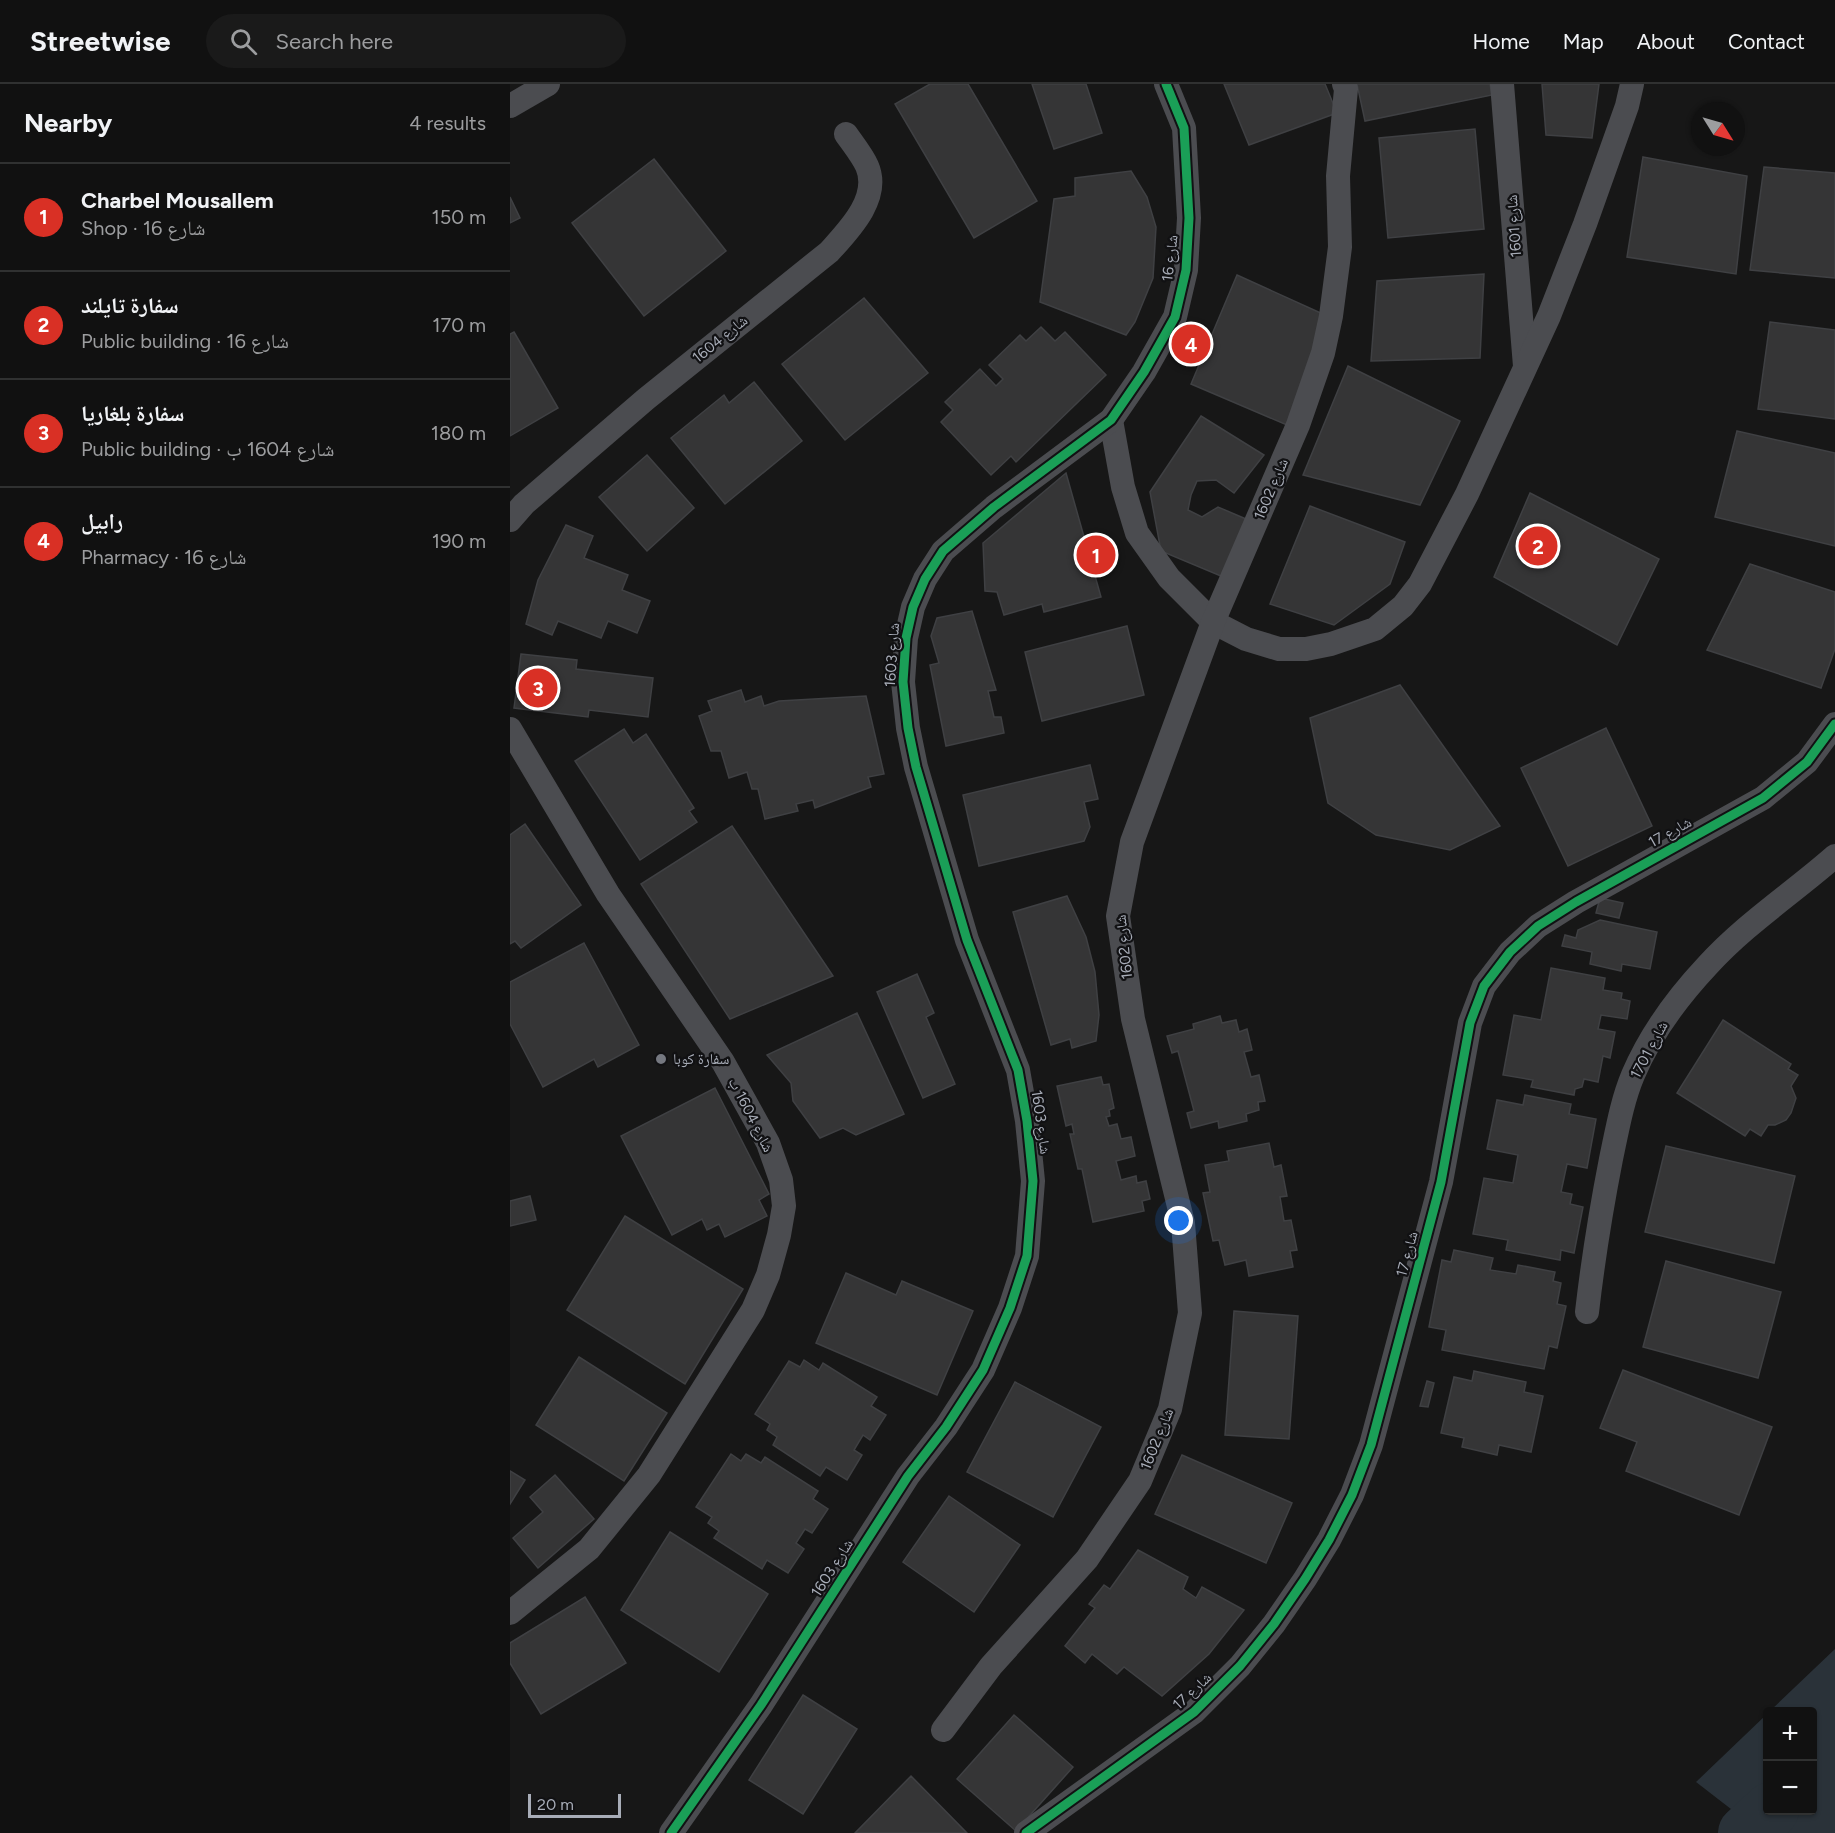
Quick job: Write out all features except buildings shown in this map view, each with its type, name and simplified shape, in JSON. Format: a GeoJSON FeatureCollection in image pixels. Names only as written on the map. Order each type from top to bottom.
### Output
{"type":"FeatureCollection","features":[{"type":"Feature","properties":{"kind":"street"},"geometry":{"type":"LineString","coordinates":[[510,106],[548,84]]}},
{"type":"Feature","properties":{"kind":"street","name":"شارع 16"},"geometry":{"type":"LineString","coordinates":[[1111,420],[1144,372],[1174,317],[1186,270],[1189,218],[1184,128],[1166,84]]}},
{"type":"Feature","properties":{"kind":"street","name":"شارع 1602"},"geometry":{"type":"LineString","coordinates":[[943,1730],[991,1666],[1087,1559],[1140,1481],[1170,1409],[1190,1312],[1184,1223],[1133,1019],[1118,916],[1132,842],[1213,622],[1299,425],[1323,353],[1331,316],[1340,247],[1338,176],[1346,89],[1344,84]]}},
{"type":"Feature","properties":{"kind":"street","name":"شارع 1601"},"geometry":{"type":"LineString","coordinates":[[1502,84],[1525,367]]}},
{"type":"Feature","properties":{"kind":"street"},"geometry":{"type":"LineString","coordinates":[[1111,420],[1123,487],[1137,534],[1169,578],[1213,622],[1246,639],[1279,649],[1306,649],[1331,644],[1375,629],[1403,606],[1420,584],[1467,494],[1549,316],[1585,224],[1627,106],[1632,84]]}},
{"type":"Feature","properties":{"kind":"street","name":"شارع 1604"},"geometry":{"type":"LineString","coordinates":[[510,520],[524,504],[646,399],[829,252],[852,226],[865,204],[870,187],[868,167],[846,134]]}},
{"type":"Feature","properties":{"kind":"street","name":"شارع 1603"},"geometry":{"type":"LineString","coordinates":[[671,1833],[761,1705],[908,1476],[946,1427],[983,1370],[1010,1308],[1027,1256],[1033,1180],[1027,1121],[1018,1070],[967,940],[916,767],[908,728],[903,682],[906,638],[913,607],[925,579],[943,551],[994,507],[1111,420]]}},
{"type":"Feature","properties":{"kind":"street","name":"شارع 17"},"geometry":{"type":"LineString","coordinates":[[1026,1833],[1194,1712],[1240,1666],[1274,1624],[1329,1540],[1352,1495],[1371,1445],[1441,1182],[1470,1023],[1484,986],[1510,952],[1538,926],[1576,902],[1763,798],[1807,762],[1835,724]]}},
{"type":"Feature","properties":{"kind":"street","name":"شارع 1604 ب"},"geometry":{"type":"LineString","coordinates":[[510,729],[608,894],[723,1062],[768,1143],[781,1180],[784,1206],[779,1236],[768,1275],[753,1310],[649,1475],[590,1549],[510,1612]]}},
{"type":"Feature","properties":{"kind":"street","name":"شارع 1701"},"geometry":{"type":"LineString","coordinates":[[1587,1312],[1598,1223],[1617,1129],[1633,1076],[1652,1039],[1675,1004],[1707,965],[1752,923],[1835,856]]}},
{"type":"Feature","properties":{"kind":"shaded area"},"geometry":{"type":"Polygon","coordinates":[[[1835,1649],[1835,1833],[1762,1833],[1696,1782],[1763,1718],[1763,1815],[1817,1815],[1817,1707],[1774,1707],[1835,1649]]]}},
{"type":"Feature","properties":{"kind":"waterway"},"geometry":{"type":"LineString","coordinates":[[1746,1833],[1766,1815]]}},
{"type":"Feature","properties":{"kind":"cycle path"},"geometry":{"type":"LineString","coordinates":[[671,1833],[761,1705],[908,1476],[946,1427],[983,1370],[1010,1308],[1027,1256],[1033,1181],[1027,1121],[1018,1070],[967,940],[916,767],[908,728],[903,682],[906,638],[913,607],[925,579],[943,551],[994,507],[1111,420],[1144,372],[1175,317],[1186,270],[1189,218],[1184,128],[1166,84]]}},
{"type":"Feature","properties":{"kind":"cycle path"},"geometry":{"type":"LineString","coordinates":[[1026,1833],[1194,1712],[1240,1666],[1274,1624],[1329,1540],[1352,1495],[1371,1445],[1441,1182],[1470,1023],[1484,986],[1510,952],[1538,926],[1576,902],[1763,798],[1807,762],[1835,724]]}},
{"type":"Feature","properties":{"kind":"place","name":"رابيل"},"geometry":{"type":"Point","coordinates":[1191,344]}},
{"type":"Feature","properties":{"kind":"place","name":"سفارة تايلند"},"geometry":{"type":"Point","coordinates":[1538,546]}},
{"type":"Feature","properties":{"kind":"place","name":"Charbel Mousallem"},"geometry":{"type":"Point","coordinates":[1096,555]}},
{"type":"Feature","properties":{"kind":"place","name":"سفارة بلغاريا"},"geometry":{"type":"Point","coordinates":[538,688]}},
{"type":"Feature","properties":{"kind":"place","name":"سفارة كوبا"},"geometry":{"type":"Point","coordinates":[661,1059]}}]}
